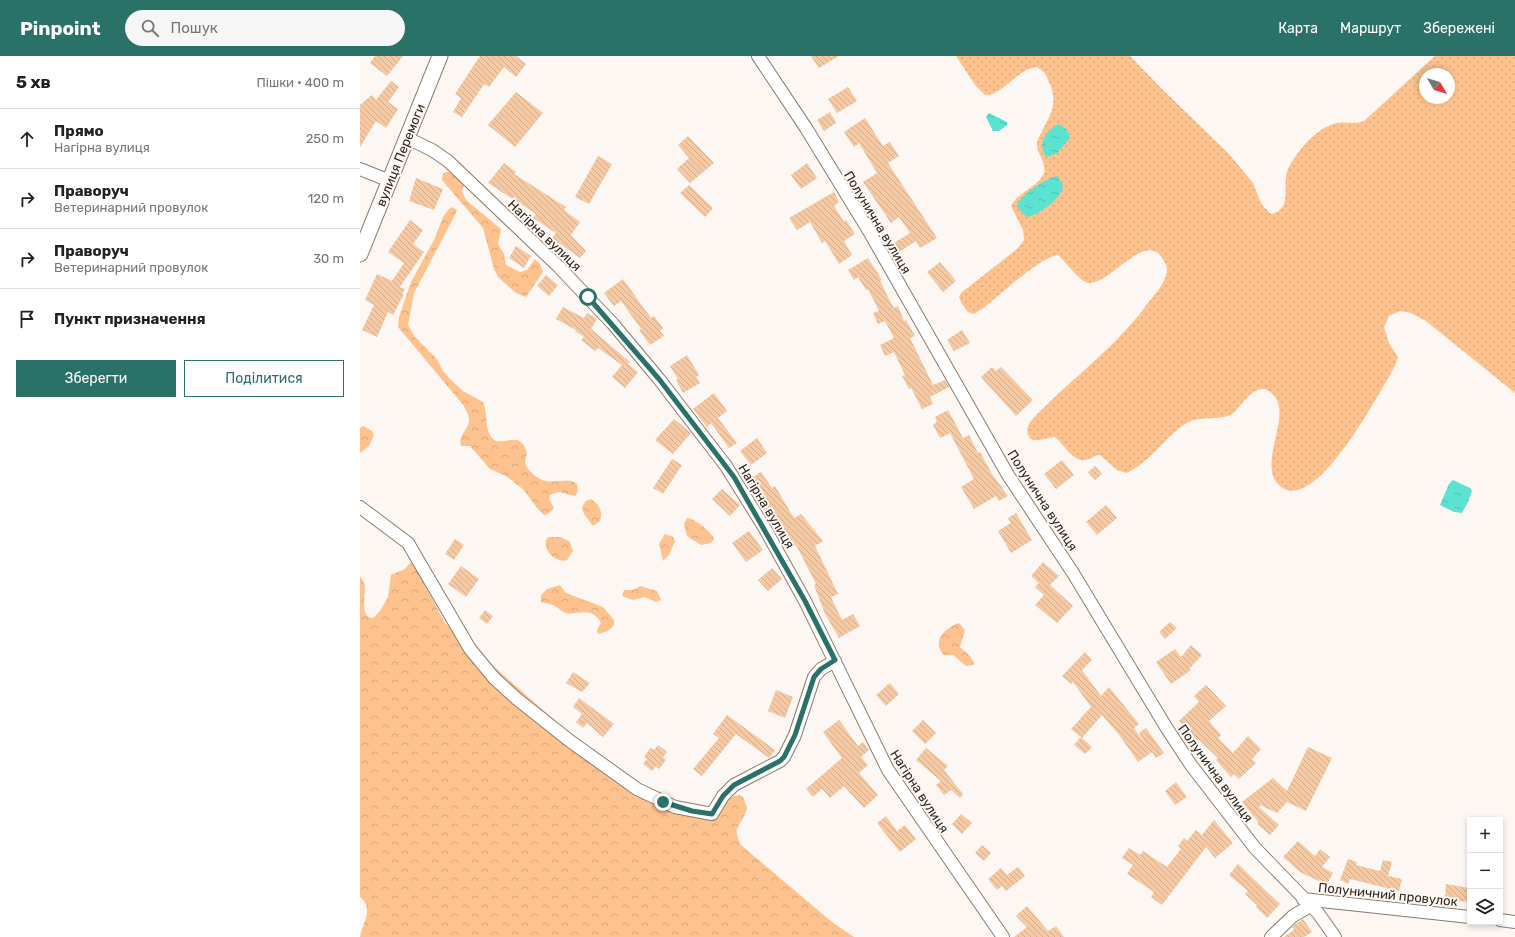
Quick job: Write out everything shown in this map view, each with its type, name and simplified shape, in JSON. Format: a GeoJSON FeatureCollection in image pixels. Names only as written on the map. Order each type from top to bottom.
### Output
{"type":"FeatureCollection","features":[{"type":"Feature","properties":{"kind":"street","name":"вулиця Перемоги"},"geometry":{"type":"LineString","coordinates":[[360,254],[440,56]]}},
{"type":"Feature","properties":{"kind":"street","name":"Полунична вулиця"},"geometry":{"type":"LineString","coordinates":[[758,56],[806,128],[865,225],[1012,481],[1073,573],[1166,727],[1207,787],[1254,848],[1307,902],[1335,937]]}},
{"type":"Feature","properties":{"kind":"street","name":"Нагірна вулиця"},"geometry":{"type":"LineString","coordinates":[[407,138],[432,150],[454,166],[559,268],[613,324],[659,379],[726,466],[742,490],[805,601],[835,660],[866,730],[888,770],[1003,937]]}},
{"type":"Feature","properties":{"kind":"street"},"geometry":{"type":"LineString","coordinates":[[360,169],[390,182]]}},
{"type":"Feature","properties":{"kind":"street"},"geometry":{"type":"LineString","coordinates":[[360,507],[408,543],[470,649],[494,678],[544,721],[595,760],[637,789],[675,807],[712,814],[723,796],[734,785],[780,761],[784,757],[795,735],[814,677],[821,669],[835,660]]}},
{"type":"Feature","properties":{"kind":"street","name":"Полуничний провулок"},"geometry":{"type":"LineString","coordinates":[[1271,937],[1307,902],[1467,917]]}},
{"type":"Feature","properties":{"kind":"street"},"geometry":{"type":"LineString","coordinates":[[1503,920],[1515,922]]}},
{"type":"Feature","properties":{"kind":"green space"},"geometry":{"type":"Polygon","coordinates":[[[956,56],[1130,56],[1229,154],[1253,183],[1262,205],[1271,214],[1278,211],[1285,202],[1286,175],[1292,162],[1308,141],[1322,129],[1337,123],[1357,123],[1364,121],[1419,71],[1419,104],[1455,104],[1455,68],[1422,68],[1435,56],[1515,56],[1515,393],[1426,321],[1411,313],[1400,311],[1389,316],[1384,327],[1389,343],[1398,357],[1395,366],[1366,416],[1340,454],[1313,482],[1300,489],[1290,490],[1282,488],[1273,476],[1271,464],[1279,421],[1279,408],[1275,397],[1265,389],[1260,389],[1251,394],[1232,414],[1222,417],[1198,419],[1187,423],[1179,428],[1143,463],[1126,473],[1117,470],[1100,455],[1087,460],[1076,458],[1068,452],[1055,437],[1033,440],[1027,433],[1028,426],[1031,421],[1045,406],[1105,351],[1132,323],[1164,282],[1167,270],[1166,264],[1160,255],[1153,251],[1144,251],[1135,255],[1106,276],[1089,283],[1078,276],[1058,255],[1050,257],[1030,270],[982,309],[974,314],[968,312],[959,297],[961,293],[1017,249],[1024,240],[1023,230],[1011,206],[1018,197],[1037,183],[1044,173],[1045,169],[1037,143],[1052,111],[1053,105],[1053,93],[1051,87],[1042,70],[1036,67],[1022,72],[997,92],[985,95],[975,85],[956,56]]]}},
{"type":"Feature","properties":{"kind":"green space"},"geometry":{"type":"Polygon","coordinates":[[[452,171],[464,185],[462,191],[466,200],[501,229],[498,244],[504,254],[506,265],[520,272],[527,270],[535,259],[540,264],[543,272],[526,297],[516,293],[499,278],[494,269],[483,228],[442,180],[443,173],[452,171]]]}},
{"type":"Feature","properties":{"kind":"green space"},"geometry":{"type":"Polygon","coordinates":[[[452,207],[457,210],[414,293],[408,325],[415,337],[437,359],[443,371],[450,379],[463,391],[483,402],[489,434],[492,438],[496,441],[514,440],[521,443],[527,453],[525,461],[526,465],[528,469],[538,478],[550,482],[572,481],[577,484],[578,491],[575,496],[559,492],[550,495],[549,499],[554,508],[548,514],[544,515],[524,490],[506,476],[490,469],[470,446],[461,446],[460,442],[462,435],[469,422],[464,406],[398,327],[399,317],[411,282],[434,240],[443,217],[452,207]]]}},
{"type":"Feature","properties":{"kind":"green space"},"geometry":{"type":"Polygon","coordinates":[[[363,426],[372,431],[374,435],[369,446],[360,453],[360,428],[363,426]]]}},
{"type":"Feature","properties":{"kind":"green space"},"geometry":{"type":"Polygon","coordinates":[[[591,499],[596,503],[601,511],[600,521],[593,526],[584,514],[582,507],[586,501],[591,499]]]}},
{"type":"Feature","properties":{"kind":"green space"},"geometry":{"type":"Polygon","coordinates":[[[687,518],[698,523],[713,536],[714,539],[711,543],[701,545],[687,536],[684,524],[687,518]]]}},
{"type":"Feature","properties":{"kind":"green space"},"geometry":{"type":"Polygon","coordinates":[[[665,534],[673,537],[675,541],[669,555],[663,561],[659,544],[665,534]]]}},
{"type":"Feature","properties":{"kind":"green space"},"geometry":{"type":"Polygon","coordinates":[[[548,537],[561,537],[570,542],[573,551],[567,560],[558,560],[550,554],[546,546],[548,537]]]}},
{"type":"Feature","properties":{"kind":"green space"},"geometry":{"type":"Polygon","coordinates":[[[411,562],[413,563],[445,623],[552,718],[567,733],[586,758],[701,816],[734,796],[740,795],[743,797],[747,808],[737,829],[738,838],[741,845],[832,922],[854,937],[360,937],[366,916],[367,906],[360,897],[360,576],[365,585],[364,606],[366,615],[373,618],[380,611],[388,597],[391,575],[405,569],[411,562]]]}},
{"type":"Feature","properties":{"kind":"green space"},"geometry":{"type":"Polygon","coordinates":[[[560,585],[566,593],[603,607],[614,620],[614,625],[608,631],[598,634],[597,630],[601,623],[593,614],[584,612],[570,614],[565,613],[553,605],[541,602],[541,595],[547,589],[560,585]]]}},
{"type":"Feature","properties":{"kind":"green space"},"geometry":{"type":"Polygon","coordinates":[[[640,586],[657,591],[661,600],[656,602],[645,597],[633,600],[622,596],[624,590],[633,590],[640,586]]]}},
{"type":"Feature","properties":{"kind":"green space"},"geometry":{"type":"Polygon","coordinates":[[[959,623],[965,630],[960,647],[970,656],[974,663],[973,665],[966,666],[953,655],[944,655],[940,650],[939,640],[941,636],[948,628],[959,623]]]}},
{"type":"Feature","properties":{"kind":"water"},"geometry":{"type":"Polygon","coordinates":[[[989,113],[1007,122],[1007,125],[999,131],[993,131],[986,117],[989,113]]]}},
{"type":"Feature","properties":{"kind":"water"},"geometry":{"type":"Polygon","coordinates":[[[1059,124],[1067,130],[1070,138],[1057,153],[1047,157],[1042,148],[1044,138],[1050,130],[1059,124]]]}},
{"type":"Feature","properties":{"kind":"water"},"geometry":{"type":"Polygon","coordinates":[[[1057,176],[1063,185],[1059,195],[1050,205],[1038,213],[1027,217],[1017,207],[1018,203],[1033,188],[1052,177],[1057,176]]]}},
{"type":"Feature","properties":{"kind":"water"},"geometry":{"type":"Polygon","coordinates":[[[1453,480],[1470,488],[1472,491],[1462,513],[1454,512],[1440,505],[1449,484],[1453,480]]]}},
{"type":"Feature","properties":{"kind":"building"},"geometry":{"type":"Polygon","coordinates":[[[375,56],[403,56],[387,76],[370,63],[375,56]]]}},
{"type":"Feature","properties":{"kind":"building"},"geometry":{"type":"Polygon","coordinates":[[[480,56],[516,56],[526,64],[516,77],[504,67],[489,87],[484,84],[462,117],[453,112],[461,98],[455,94],[480,56]]]}},
{"type":"Feature","properties":{"kind":"building"},"geometry":{"type":"Polygon","coordinates":[[[811,56],[839,56],[819,68],[811,56]]]}},
{"type":"Feature","properties":{"kind":"building"},"geometry":{"type":"Polygon","coordinates":[[[391,81],[399,87],[388,102],[398,109],[386,128],[376,121],[360,147],[360,105],[372,95],[376,100],[391,81]]]}},
{"type":"Feature","properties":{"kind":"building"},"geometry":{"type":"Polygon","coordinates":[[[848,87],[857,101],[837,113],[828,99],[848,87]]]}},
{"type":"Feature","properties":{"kind":"building"},"geometry":{"type":"Polygon","coordinates":[[[516,92],[543,113],[515,147],[488,125],[516,92]]]}},
{"type":"Feature","properties":{"kind":"building"},"geometry":{"type":"Polygon","coordinates":[[[830,112],[836,123],[824,131],[817,120],[830,112]]]}},
{"type":"Feature","properties":{"kind":"building"},"geometry":{"type":"Polygon","coordinates":[[[865,118],[883,146],[890,142],[899,156],[888,163],[937,238],[920,248],[916,241],[899,252],[894,243],[910,233],[899,217],[891,223],[863,182],[877,173],[859,143],[854,147],[844,132],[865,118]]]}},
{"type":"Feature","properties":{"kind":"building"},"geometry":{"type":"Polygon","coordinates":[[[688,136],[714,163],[690,183],[677,169],[689,158],[678,145],[688,136]]]}},
{"type":"Feature","properties":{"kind":"building"},"geometry":{"type":"Polygon","coordinates":[[[598,156],[612,164],[589,204],[575,197],[598,156]]]}},
{"type":"Feature","properties":{"kind":"building"},"geometry":{"type":"Polygon","coordinates":[[[504,163],[516,172],[514,174],[566,207],[564,210],[580,222],[571,235],[586,251],[580,258],[552,238],[556,233],[533,218],[536,214],[488,183],[504,163]]]}},
{"type":"Feature","properties":{"kind":"building"},"geometry":{"type":"Polygon","coordinates":[[[807,163],[817,178],[801,189],[791,175],[807,163]]]}},
{"type":"Feature","properties":{"kind":"building"},"geometry":{"type":"Polygon","coordinates":[[[416,178],[443,189],[434,210],[409,201],[416,178]]]}},
{"type":"Feature","properties":{"kind":"building"},"geometry":{"type":"Polygon","coordinates":[[[689,185],[713,208],[705,217],[680,193],[689,185]]]}},
{"type":"Feature","properties":{"kind":"building"},"geometry":{"type":"Polygon","coordinates":[[[834,192],[839,202],[834,206],[844,222],[846,220],[855,234],[844,241],[852,255],[839,264],[825,241],[822,243],[810,222],[797,230],[789,218],[834,192]]]}},
{"type":"Feature","properties":{"kind":"building"},"geometry":{"type":"Polygon","coordinates":[[[410,220],[423,230],[413,244],[424,252],[400,287],[405,289],[402,294],[404,294],[393,315],[388,312],[377,337],[362,330],[374,305],[365,300],[377,274],[392,281],[404,263],[388,252],[410,220]]]}},
{"type":"Feature","properties":{"kind":"building"},"geometry":{"type":"Polygon","coordinates":[[[516,246],[531,256],[524,268],[509,258],[516,246]]]}},
{"type":"Feature","properties":{"kind":"building"},"geometry":{"type":"Polygon","coordinates":[[[868,258],[882,280],[880,281],[894,308],[898,306],[904,321],[906,320],[915,336],[910,338],[933,385],[945,380],[949,387],[930,397],[933,404],[922,409],[911,388],[909,389],[902,376],[905,375],[894,352],[885,356],[880,345],[894,338],[885,321],[878,324],[873,313],[879,311],[868,289],[866,290],[858,277],[854,280],[848,270],[868,258]]]}},
{"type":"Feature","properties":{"kind":"building"},"geometry":{"type":"Polygon","coordinates":[[[940,262],[956,281],[943,292],[927,272],[940,262]]]}},
{"type":"Feature","properties":{"kind":"building"},"geometry":{"type":"Polygon","coordinates":[[[546,275],[558,285],[549,296],[537,286],[546,275]]]}},
{"type":"Feature","properties":{"kind":"building"},"geometry":{"type":"Polygon","coordinates":[[[623,279],[651,318],[654,316],[663,328],[660,331],[664,336],[650,345],[639,330],[641,329],[621,301],[614,306],[604,293],[623,279]]]}},
{"type":"Feature","properties":{"kind":"building"},"geometry":{"type":"Polygon","coordinates":[[[563,307],[584,318],[587,313],[597,319],[591,329],[630,362],[628,364],[638,372],[625,388],[612,377],[622,365],[598,348],[595,351],[581,340],[584,337],[575,331],[576,330],[556,319],[563,307]]]}},
{"type":"Feature","properties":{"kind":"building"},"geometry":{"type":"Polygon","coordinates":[[[962,330],[970,343],[954,351],[947,340],[962,330]]]}},
{"type":"Feature","properties":{"kind":"building"},"geometry":{"type":"Polygon","coordinates":[[[687,355],[699,375],[696,377],[700,383],[683,393],[676,380],[678,379],[670,366],[687,355]]]}},
{"type":"Feature","properties":{"kind":"building"},"geometry":{"type":"Polygon","coordinates":[[[992,367],[996,371],[1001,367],[1033,400],[1016,416],[981,377],[992,367]]]}},
{"type":"Feature","properties":{"kind":"building"},"geometry":{"type":"Polygon","coordinates":[[[714,393],[727,411],[718,418],[737,443],[729,448],[711,423],[707,427],[693,409],[714,393]]]}},
{"type":"Feature","properties":{"kind":"building"},"geometry":{"type":"Polygon","coordinates":[[[948,410],[963,438],[969,435],[978,453],[980,452],[992,474],[1008,496],[999,501],[996,496],[974,509],[961,487],[974,479],[950,433],[940,438],[933,425],[937,422],[935,417],[948,410]]]}},
{"type":"Feature","properties":{"kind":"building"},"geometry":{"type":"Polygon","coordinates":[[[674,419],[691,433],[673,454],[655,440],[674,419]]]}},
{"type":"Feature","properties":{"kind":"building"},"geometry":{"type":"Polygon","coordinates":[[[757,438],[767,453],[751,465],[740,451],[757,438]]]}},
{"type":"Feature","properties":{"kind":"building"},"geometry":{"type":"Polygon","coordinates":[[[672,459],[682,465],[663,494],[653,488],[672,459]]]}},
{"type":"Feature","properties":{"kind":"building"},"geometry":{"type":"Polygon","coordinates":[[[1062,460],[1074,475],[1056,489],[1044,474],[1062,460]]]}},
{"type":"Feature","properties":{"kind":"building"},"geometry":{"type":"Polygon","coordinates":[[[1095,466],[1102,474],[1095,480],[1088,472],[1095,466]]]}},
{"type":"Feature","properties":{"kind":"building"},"geometry":{"type":"Polygon","coordinates":[[[761,472],[772,488],[775,486],[794,518],[801,514],[823,541],[815,546],[838,594],[831,597],[842,620],[853,614],[860,626],[839,638],[825,614],[814,585],[816,584],[796,545],[790,549],[749,480],[761,472]]]}},
{"type":"Feature","properties":{"kind":"building"},"geometry":{"type":"Polygon","coordinates":[[[722,489],[740,505],[730,516],[712,499],[722,489]]]}},
{"type":"Feature","properties":{"kind":"building"},"geometry":{"type":"Polygon","coordinates":[[[1106,505],[1117,518],[1097,535],[1086,522],[1106,505]]]}},
{"type":"Feature","properties":{"kind":"building"},"geometry":{"type":"Polygon","coordinates":[[[1016,513],[1032,540],[1011,553],[998,531],[1011,523],[1008,518],[1016,513]]]}},
{"type":"Feature","properties":{"kind":"building"},"geometry":{"type":"Polygon","coordinates":[[[749,531],[763,550],[746,562],[732,543],[749,531]]]}},
{"type":"Feature","properties":{"kind":"building"},"geometry":{"type":"Polygon","coordinates":[[[455,539],[464,545],[454,560],[445,554],[455,539]]]}},
{"type":"Feature","properties":{"kind":"building"},"geometry":{"type":"Polygon","coordinates":[[[1043,562],[1059,576],[1050,585],[1073,606],[1057,623],[1035,605],[1044,595],[1035,587],[1039,583],[1031,576],[1043,562]]]}},
{"type":"Feature","properties":{"kind":"building"},"geometry":{"type":"Polygon","coordinates":[[[461,566],[479,579],[466,597],[448,584],[461,566]]]}},
{"type":"Feature","properties":{"kind":"building"},"geometry":{"type":"Polygon","coordinates":[[[772,568],[782,579],[768,591],[758,580],[772,568]]]}},
{"type":"Feature","properties":{"kind":"building"},"geometry":{"type":"Polygon","coordinates":[[[485,610],[493,616],[487,624],[479,618],[485,610]]]}},
{"type":"Feature","properties":{"kind":"building"},"geometry":{"type":"Polygon","coordinates":[[[1170,622],[1177,628],[1165,639],[1159,632],[1170,622]]]}},
{"type":"Feature","properties":{"kind":"building"},"geometry":{"type":"Polygon","coordinates":[[[1191,645],[1202,655],[1189,669],[1191,670],[1171,684],[1156,662],[1175,649],[1181,657],[1191,645]]]}},
{"type":"Feature","properties":{"kind":"building"},"geometry":{"type":"Polygon","coordinates":[[[1085,652],[1092,660],[1082,670],[1101,696],[1109,687],[1139,724],[1134,728],[1146,745],[1139,733],[1146,728],[1164,753],[1156,758],[1152,752],[1138,762],[1120,736],[1102,715],[1082,738],[1092,747],[1085,754],[1074,745],[1081,737],[1071,729],[1091,707],[1073,682],[1071,684],[1062,676],[1085,652]]]}},
{"type":"Feature","properties":{"kind":"building"},"geometry":{"type":"Polygon","coordinates":[[[573,672],[590,683],[582,692],[566,683],[573,672]]]}},
{"type":"Feature","properties":{"kind":"building"},"geometry":{"type":"Polygon","coordinates":[[[890,683],[899,694],[886,706],[876,695],[890,683]]]}},
{"type":"Feature","properties":{"kind":"building"},"geometry":{"type":"Polygon","coordinates":[[[1206,685],[1226,706],[1209,721],[1221,735],[1218,738],[1233,753],[1248,736],[1261,749],[1252,759],[1256,763],[1239,779],[1234,774],[1231,777],[1216,760],[1218,758],[1198,739],[1197,741],[1179,721],[1199,702],[1194,696],[1206,685]]]}},
{"type":"Feature","properties":{"kind":"building"},"geometry":{"type":"Polygon","coordinates":[[[776,690],[793,697],[785,718],[768,711],[776,690]]]}},
{"type":"Feature","properties":{"kind":"building"},"geometry":{"type":"Polygon","coordinates":[[[579,698],[614,724],[603,737],[587,723],[583,728],[576,722],[582,714],[573,707],[579,698]]]}},
{"type":"Feature","properties":{"kind":"building"},"geometry":{"type":"Polygon","coordinates":[[[727,715],[775,750],[769,758],[736,734],[702,776],[693,769],[719,738],[713,734],[727,715]]]}},
{"type":"Feature","properties":{"kind":"building"},"geometry":{"type":"Polygon","coordinates":[[[839,720],[858,746],[863,742],[869,750],[861,757],[868,765],[859,773],[878,795],[864,808],[844,786],[830,798],[822,789],[813,797],[806,789],[842,758],[823,732],[839,720]]]}},
{"type":"Feature","properties":{"kind":"building"},"geometry":{"type":"Polygon","coordinates":[[[923,720],[936,733],[925,744],[912,731],[923,720]]]}},
{"type":"Feature","properties":{"kind":"building"},"geometry":{"type":"Polygon","coordinates":[[[658,745],[667,752],[663,757],[666,760],[659,769],[656,766],[652,771],[643,764],[647,759],[644,757],[650,748],[654,750],[658,745]]]}},
{"type":"Feature","properties":{"kind":"building"},"geometry":{"type":"Polygon","coordinates":[[[1308,747],[1332,758],[1306,811],[1287,802],[1277,813],[1260,805],[1259,807],[1279,825],[1270,835],[1257,824],[1259,823],[1242,802],[1273,778],[1287,791],[1308,747]]]}},
{"type":"Feature","properties":{"kind":"building"},"geometry":{"type":"Polygon","coordinates":[[[926,748],[948,766],[944,770],[963,794],[960,798],[951,790],[944,795],[936,785],[941,781],[916,760],[926,748]]]}},
{"type":"Feature","properties":{"kind":"building"},"geometry":{"type":"Polygon","coordinates":[[[1176,782],[1187,797],[1175,805],[1165,791],[1176,782]]]}},
{"type":"Feature","properties":{"kind":"building"},"geometry":{"type":"Polygon","coordinates":[[[961,814],[972,823],[962,834],[952,824],[961,814]]]}},
{"type":"Feature","properties":{"kind":"building"},"geometry":{"type":"Polygon","coordinates":[[[886,816],[897,831],[905,825],[916,839],[900,852],[877,823],[886,816]]]}},
{"type":"Feature","properties":{"kind":"building"},"geometry":{"type":"Polygon","coordinates":[[[1214,820],[1233,843],[1215,858],[1206,847],[1162,905],[1151,897],[1154,892],[1127,874],[1133,865],[1122,858],[1129,848],[1140,855],[1143,851],[1167,867],[1181,849],[1178,846],[1184,838],[1187,841],[1196,830],[1202,835],[1214,820]]]}},
{"type":"Feature","properties":{"kind":"building"},"geometry":{"type":"Polygon","coordinates":[[[1298,841],[1315,856],[1320,849],[1330,857],[1322,867],[1333,873],[1327,885],[1300,872],[1283,857],[1298,841]]]}},
{"type":"Feature","properties":{"kind":"building"},"geometry":{"type":"Polygon","coordinates":[[[982,845],[991,853],[984,861],[975,853],[982,845]]]}},
{"type":"Feature","properties":{"kind":"building"},"geometry":{"type":"Polygon","coordinates":[[[1348,859],[1357,862],[1356,865],[1380,871],[1383,860],[1392,862],[1388,876],[1402,879],[1399,891],[1350,879],[1348,884],[1340,880],[1348,859]]]}},
{"type":"Feature","properties":{"kind":"building"},"geometry":{"type":"Polygon","coordinates":[[[1238,864],[1280,904],[1267,918],[1256,907],[1257,905],[1245,894],[1248,891],[1229,875],[1238,864]]]}},
{"type":"Feature","properties":{"kind":"building"},"geometry":{"type":"Polygon","coordinates":[[[1018,867],[1025,876],[1006,891],[1002,886],[997,890],[988,879],[1001,868],[1007,875],[1018,867]]]}},
{"type":"Feature","properties":{"kind":"building"},"geometry":{"type":"Polygon","coordinates":[[[1446,884],[1467,888],[1467,902],[1445,900],[1446,884]]]}},
{"type":"Feature","properties":{"kind":"building"},"geometry":{"type":"Polygon","coordinates":[[[1027,906],[1048,931],[1056,926],[1064,937],[1014,937],[1027,927],[1016,916],[1027,906]]]}},
{"type":"Feature","properties":{"kind":"building"},"geometry":{"type":"Polygon","coordinates":[[[1303,919],[1312,932],[1304,937],[1284,937],[1294,930],[1292,927],[1303,919]]]}},
{"type":"Feature","properties":{"kind":"route"},"geometry":{"type":"LineString","coordinates":[[588,297],[638,353],[734,477],[805,601],[835,660],[821,669],[814,677],[795,735],[784,757],[780,761],[734,785],[723,796],[712,814],[675,807],[663,802]]}}]}
